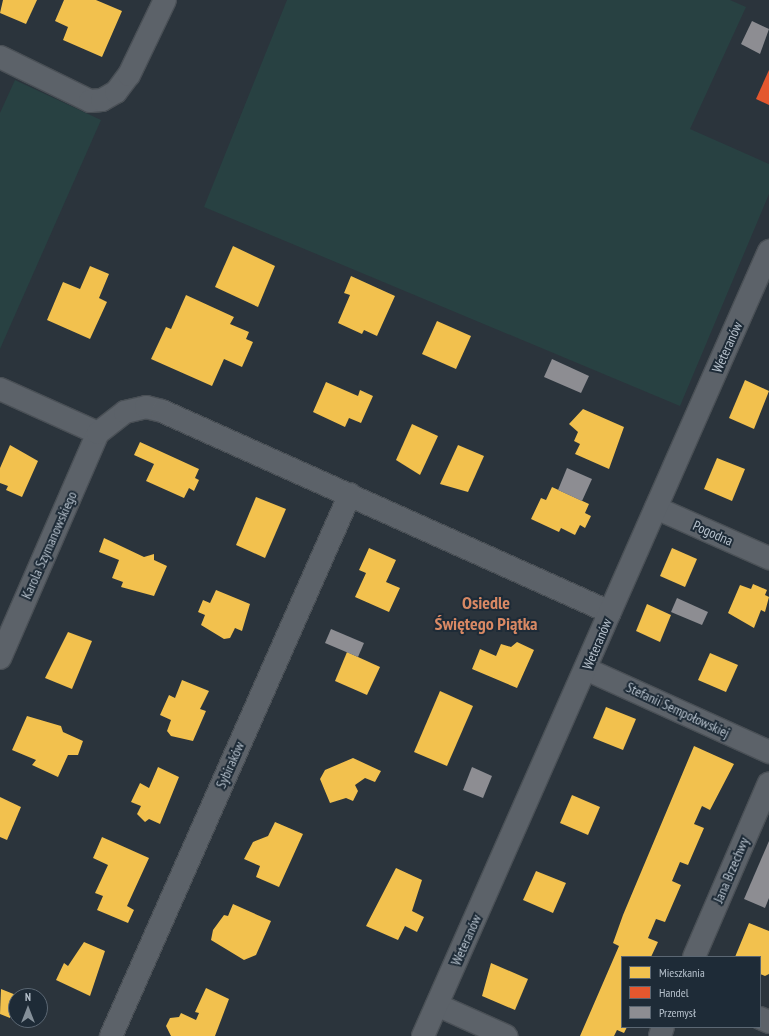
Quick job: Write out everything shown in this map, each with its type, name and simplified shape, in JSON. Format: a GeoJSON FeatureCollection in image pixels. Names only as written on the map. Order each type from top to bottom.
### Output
{"type":"FeatureCollection","features":[{"type":"Feature","properties":{"kind":"street"},"geometry":{"type":"LineString","coordinates":[[0,57],[90,101],[102,100],[116,92],[130,75],[165,0]]}},
{"type":"Feature","properties":{"kind":"street","name":"Weteranów"},"geometry":{"type":"LineString","coordinates":[[423,1036],[656,508],[764,276],[769,251]]}},
{"type":"Feature","properties":{"kind":"street"},"geometry":{"type":"LineString","coordinates":[[0,389],[98,433],[125,412],[154,408],[350,494],[610,612]]}},
{"type":"Feature","properties":{"kind":"street","name":"Karola Szymanowskiego"},"geometry":{"type":"LineString","coordinates":[[0,658],[98,433]]}},
{"type":"Feature","properties":{"kind":"street","name":"Sybiraków"},"geometry":{"type":"LineString","coordinates":[[111,1036],[350,494]]}},
{"type":"Feature","properties":{"kind":"street","name":"Pogodna"},"geometry":{"type":"LineString","coordinates":[[656,508],[769,558]]}},
{"type":"Feature","properties":{"kind":"street","name":"Stefanii Sempołowskiej"},"geometry":{"type":"LineString","coordinates":[[586,668],[769,752]]}},
{"type":"Feature","properties":{"kind":"street","name":"Jana Brzechwy"},"geometry":{"type":"LineString","coordinates":[[694,956],[769,783]]}},
{"type":"Feature","properties":{"kind":"street"},"geometry":{"type":"LineString","coordinates":[[437,1005],[506,1036]]}},
{"type":"Feature","properties":{"kind":"green space"},"geometry":{"type":"Polygon","coordinates":[[[287,0],[730,0],[746,7],[690,129],[769,164],[769,194],[680,406],[204,207],[287,0]]]}},
{"type":"Feature","properties":{"kind":"green space"},"geometry":{"type":"Polygon","coordinates":[[[15,80],[101,120],[0,349],[0,113],[15,80]]]}},
{"type":"Feature","properties":{"kind":"building: Mieszkania"},"geometry":{"type":"Polygon","coordinates":[[[3,0],[37,0],[26,24],[0,13],[3,0]]]}},
{"type":"Feature","properties":{"kind":"building: Mieszkania"},"geometry":{"type":"Polygon","coordinates":[[[64,0],[96,0],[122,11],[102,57],[63,40],[68,27],[55,21],[64,0]]]}},
{"type":"Feature","properties":{"kind":"building: Mieszkania"},"geometry":{"type":"Polygon","coordinates":[[[233,246],[275,266],[258,307],[215,287],[233,246]]]}},
{"type":"Feature","properties":{"kind":"building: Mieszkania"},"geometry":{"type":"Polygon","coordinates":[[[90,266],[109,274],[99,298],[107,302],[90,339],[47,320],[63,282],[80,289],[90,266]]]}},
{"type":"Feature","properties":{"kind":"building: Mieszkania"},"geometry":{"type":"Polygon","coordinates":[[[351,276],[395,296],[377,336],[364,330],[362,334],[338,323],[350,295],[344,293],[351,276]]]}},
{"type":"Feature","properties":{"kind":"building: Mieszkania"},"geometry":{"type":"Polygon","coordinates":[[[186,295],[234,317],[230,324],[249,332],[246,339],[253,342],[242,367],[224,359],[212,386],[151,359],[166,327],[171,329],[186,295]]]}},
{"type":"Feature","properties":{"kind":"building: Mieszkania"},"geometry":{"type":"Polygon","coordinates":[[[437,321],[471,336],[456,369],[422,354],[437,321]]]}},
{"type":"Feature","properties":{"kind":"building: Mieszkania"},"geometry":{"type":"Polygon","coordinates":[[[745,380],[769,391],[754,429],[729,418],[745,380]]]}},
{"type":"Feature","properties":{"kind":"building: Mieszkania"},"geometry":{"type":"Polygon","coordinates":[[[326,382],[358,396],[360,390],[373,396],[361,423],[349,418],[345,427],[313,412],[326,382]]]}},
{"type":"Feature","properties":{"kind":"building: Mieszkania"},"geometry":{"type":"Polygon","coordinates":[[[583,409],[624,427],[609,469],[575,454],[580,444],[574,441],[578,432],[569,424],[583,409]]]}},
{"type":"Feature","properties":{"kind":"building: Mieszkania"},"geometry":{"type":"Polygon","coordinates":[[[412,424],[438,436],[420,475],[396,460],[412,424]]]}},
{"type":"Feature","properties":{"kind":"building: Mieszkania"},"geometry":{"type":"Polygon","coordinates":[[[140,442],[199,469],[195,478],[199,480],[194,491],[189,488],[184,498],[146,481],[154,464],[134,455],[140,442]]]}},
{"type":"Feature","properties":{"kind":"building: Mieszkania"},"geometry":{"type":"Polygon","coordinates":[[[10,445],[38,461],[22,497],[6,490],[8,486],[0,483],[0,468],[10,445]]]}},
{"type":"Feature","properties":{"kind":"building: Mieszkania"},"geometry":{"type":"Polygon","coordinates":[[[458,445],[484,456],[468,492],[440,484],[458,445]]]}},
{"type":"Feature","properties":{"kind":"building: Mieszkania"},"geometry":{"type":"Polygon","coordinates":[[[717,458],[745,469],[732,501],[704,489],[717,458]]]}},
{"type":"Feature","properties":{"kind":"building: Mieszkania"},"geometry":{"type":"Polygon","coordinates":[[[552,487],[589,504],[585,513],[591,516],[585,528],[580,525],[575,535],[561,528],[559,532],[531,519],[541,498],[546,500],[552,487]]]}},
{"type":"Feature","properties":{"kind":"building: Mieszkania"},"geometry":{"type":"Polygon","coordinates":[[[256,497],[286,509],[265,558],[236,545],[256,497]]]}},
{"type":"Feature","properties":{"kind":"building: Mieszkania"},"geometry":{"type":"Polygon","coordinates":[[[104,538],[144,557],[154,554],[154,560],[167,566],[154,596],[121,587],[123,582],[112,578],[119,560],[99,552],[104,538]]]}},
{"type":"Feature","properties":{"kind":"building: Mieszkania"},"geometry":{"type":"Polygon","coordinates":[[[369,548],[396,560],[386,582],[400,588],[389,612],[355,597],[366,573],[359,570],[369,548]]]}},
{"type":"Feature","properties":{"kind":"building: Mieszkania"},"geometry":{"type":"Polygon","coordinates":[[[672,548],[697,559],[685,587],[660,576],[672,548]]]}},
{"type":"Feature","properties":{"kind":"building: Mieszkania"},"geometry":{"type":"Polygon","coordinates":[[[753,584],[767,590],[765,595],[769,597],[765,612],[761,610],[754,628],[728,613],[740,585],[751,589],[753,584]]]}},
{"type":"Feature","properties":{"kind":"building: Mieszkania"},"geometry":{"type":"Polygon","coordinates":[[[216,590],[250,604],[242,631],[235,628],[230,638],[224,639],[201,625],[205,615],[198,612],[203,600],[210,603],[216,590]]]}},
{"type":"Feature","properties":{"kind":"building: Mieszkania"},"geometry":{"type":"Polygon","coordinates":[[[647,604],[671,615],[660,642],[636,631],[647,604]]]}},
{"type":"Feature","properties":{"kind":"building: Mieszkania"},"geometry":{"type":"Polygon","coordinates":[[[68,632],[92,641],[72,689],[45,678],[68,632]]]}},
{"type":"Feature","properties":{"kind":"building: Mieszkania"},"geometry":{"type":"Polygon","coordinates":[[[517,642],[534,650],[517,688],[472,669],[480,649],[496,656],[501,644],[511,647],[517,642]]]}},
{"type":"Feature","properties":{"kind":"building: Mieszkania"},"geometry":{"type":"Polygon","coordinates":[[[347,652],[380,667],[367,695],[335,681],[347,652]]]}},
{"type":"Feature","properties":{"kind":"building: Mieszkania"},"geometry":{"type":"Polygon","coordinates":[[[710,653],[738,665],[726,692],[698,680],[710,653]]]}},
{"type":"Feature","properties":{"kind":"building: Mieszkania"},"geometry":{"type":"Polygon","coordinates":[[[182,680],[209,691],[200,709],[206,711],[193,741],[171,736],[167,731],[171,720],[160,715],[169,695],[175,698],[182,680]]]}},
{"type":"Feature","properties":{"kind":"building: Mieszkania"},"geometry":{"type":"Polygon","coordinates":[[[440,691],[473,706],[447,766],[414,752],[440,691]]]}},
{"type":"Feature","properties":{"kind":"building: Mieszkania"},"geometry":{"type":"Polygon","coordinates":[[[606,707],[636,719],[623,750],[593,738],[606,707]]]}},
{"type":"Feature","properties":{"kind":"building: Mieszkania"},"geometry":{"type":"Polygon","coordinates":[[[27,716],[61,726],[63,732],[83,741],[78,755],[68,755],[58,777],[32,765],[36,760],[12,750],[27,716]]]}},
{"type":"Feature","properties":{"kind":"building: Mieszkania"},"geometry":{"type":"Polygon","coordinates":[[[694,746],[734,764],[710,810],[702,806],[694,824],[704,828],[688,865],[680,862],[672,881],[681,885],[665,922],[656,919],[648,938],[658,942],[651,956],[621,956],[621,1028],[626,1028],[624,1033],[617,1030],[614,1036],[580,1036],[619,946],[613,943],[623,915],[694,746]]]}},
{"type":"Feature","properties":{"kind":"building: Mieszkania"},"geometry":{"type":"Polygon","coordinates":[[[353,758],[381,771],[375,782],[365,778],[355,785],[358,791],[353,801],[346,798],[330,803],[320,779],[325,770],[353,758]]]}},
{"type":"Feature","properties":{"kind":"building: Mieszkania"},"geometry":{"type":"Polygon","coordinates":[[[158,767],[179,777],[160,824],[149,819],[145,822],[137,814],[141,806],[131,802],[140,783],[149,788],[158,767]]]}},
{"type":"Feature","properties":{"kind":"building: Mieszkania"},"geometry":{"type":"Polygon","coordinates":[[[572,795],[600,807],[588,835],[560,823],[572,795]]]}},
{"type":"Feature","properties":{"kind":"building: Mieszkania"},"geometry":{"type":"Polygon","coordinates":[[[0,797],[21,807],[7,840],[0,837],[0,797]]]}},
{"type":"Feature","properties":{"kind":"building: Mieszkania"},"geometry":{"type":"Polygon","coordinates":[[[275,822],[303,834],[279,887],[256,877],[260,866],[244,859],[253,842],[268,836],[275,822]]]}},
{"type":"Feature","properties":{"kind":"building: Mieszkania"},"geometry":{"type":"Polygon","coordinates":[[[102,837],[149,858],[127,906],[134,910],[128,923],[97,910],[103,896],[95,893],[108,865],[93,858],[102,837]]]}},
{"type":"Feature","properties":{"kind":"building: Mieszkania"},"geometry":{"type":"Polygon","coordinates":[[[396,868],[422,880],[412,911],[424,917],[417,932],[405,926],[398,940],[366,926],[396,868]]]}},
{"type":"Feature","properties":{"kind":"building: Mieszkania"},"geometry":{"type":"Polygon","coordinates":[[[536,871],[566,883],[553,913],[523,900],[536,871]]]}},
{"type":"Feature","properties":{"kind":"building: Mieszkania"},"geometry":{"type":"Polygon","coordinates":[[[233,904],[271,921],[256,955],[244,960],[211,940],[213,930],[224,915],[228,916],[233,904]]]}},
{"type":"Feature","properties":{"kind":"building: Mieszkania"},"geometry":{"type":"Polygon","coordinates":[[[749,923],[769,931],[769,974],[765,976],[761,974],[761,956],[735,956],[749,923]]]}},
{"type":"Feature","properties":{"kind":"building: Mieszkania"},"geometry":{"type":"Polygon","coordinates":[[[84,942],[105,951],[90,996],[56,980],[64,963],[68,966],[84,942]]]}},
{"type":"Feature","properties":{"kind":"building: Mieszkania"},"geometry":{"type":"Polygon","coordinates":[[[491,963],[528,979],[515,1010],[482,996],[491,963]]]}},
{"type":"Feature","properties":{"kind":"building: Mieszkania"},"geometry":{"type":"Polygon","coordinates":[[[206,988],[229,999],[215,1036],[171,1036],[166,1026],[170,1018],[179,1017],[181,1013],[196,1020],[199,1013],[195,1012],[206,988]]]}},
{"type":"Feature","properties":{"kind":"building: Mieszkania"},"geometry":{"type":"Polygon","coordinates":[[[1,989],[8,992],[8,1017],[0,1014],[1,989]]]}},
{"type":"Feature","properties":{"kind":"building: Handel"},"geometry":{"type":"Polygon","coordinates":[[[769,70],[769,105],[756,99],[769,70]]]}},
{"type":"Feature","properties":{"kind":"building: Przemysł"},"geometry":{"type":"Polygon","coordinates":[[[752,21],[769,29],[760,54],[741,44],[752,21]]]}},
{"type":"Feature","properties":{"kind":"building: Przemysł"},"geometry":{"type":"Polygon","coordinates":[[[552,359],[589,376],[581,393],[544,377],[552,359]]]}},
{"type":"Feature","properties":{"kind":"building: Przemysł"},"geometry":{"type":"Polygon","coordinates":[[[567,468],[592,479],[582,501],[558,490],[567,468]]]}},
{"type":"Feature","properties":{"kind":"building: Przemysł"},"geometry":{"type":"Polygon","coordinates":[[[677,598],[708,612],[702,625],[671,612],[677,598]]]}},
{"type":"Feature","properties":{"kind":"building: Przemysł"},"geometry":{"type":"Polygon","coordinates":[[[331,629],[364,643],[358,657],[325,643],[331,629]]]}},
{"type":"Feature","properties":{"kind":"building: Przemysł"},"geometry":{"type":"Polygon","coordinates":[[[472,767],[492,776],[483,798],[463,790],[472,767]]]}},
{"type":"Feature","properties":{"kind":"building: Przemysł"},"geometry":{"type":"Polygon","coordinates":[[[769,841],[769,898],[765,908],[744,899],[769,841]]]}},
{"type":"Feature","properties":{"kind":"district","name":"Osiedle Świętego Piątka"},"geometry":{"type":"Point","coordinates":[486,614]}}]}
